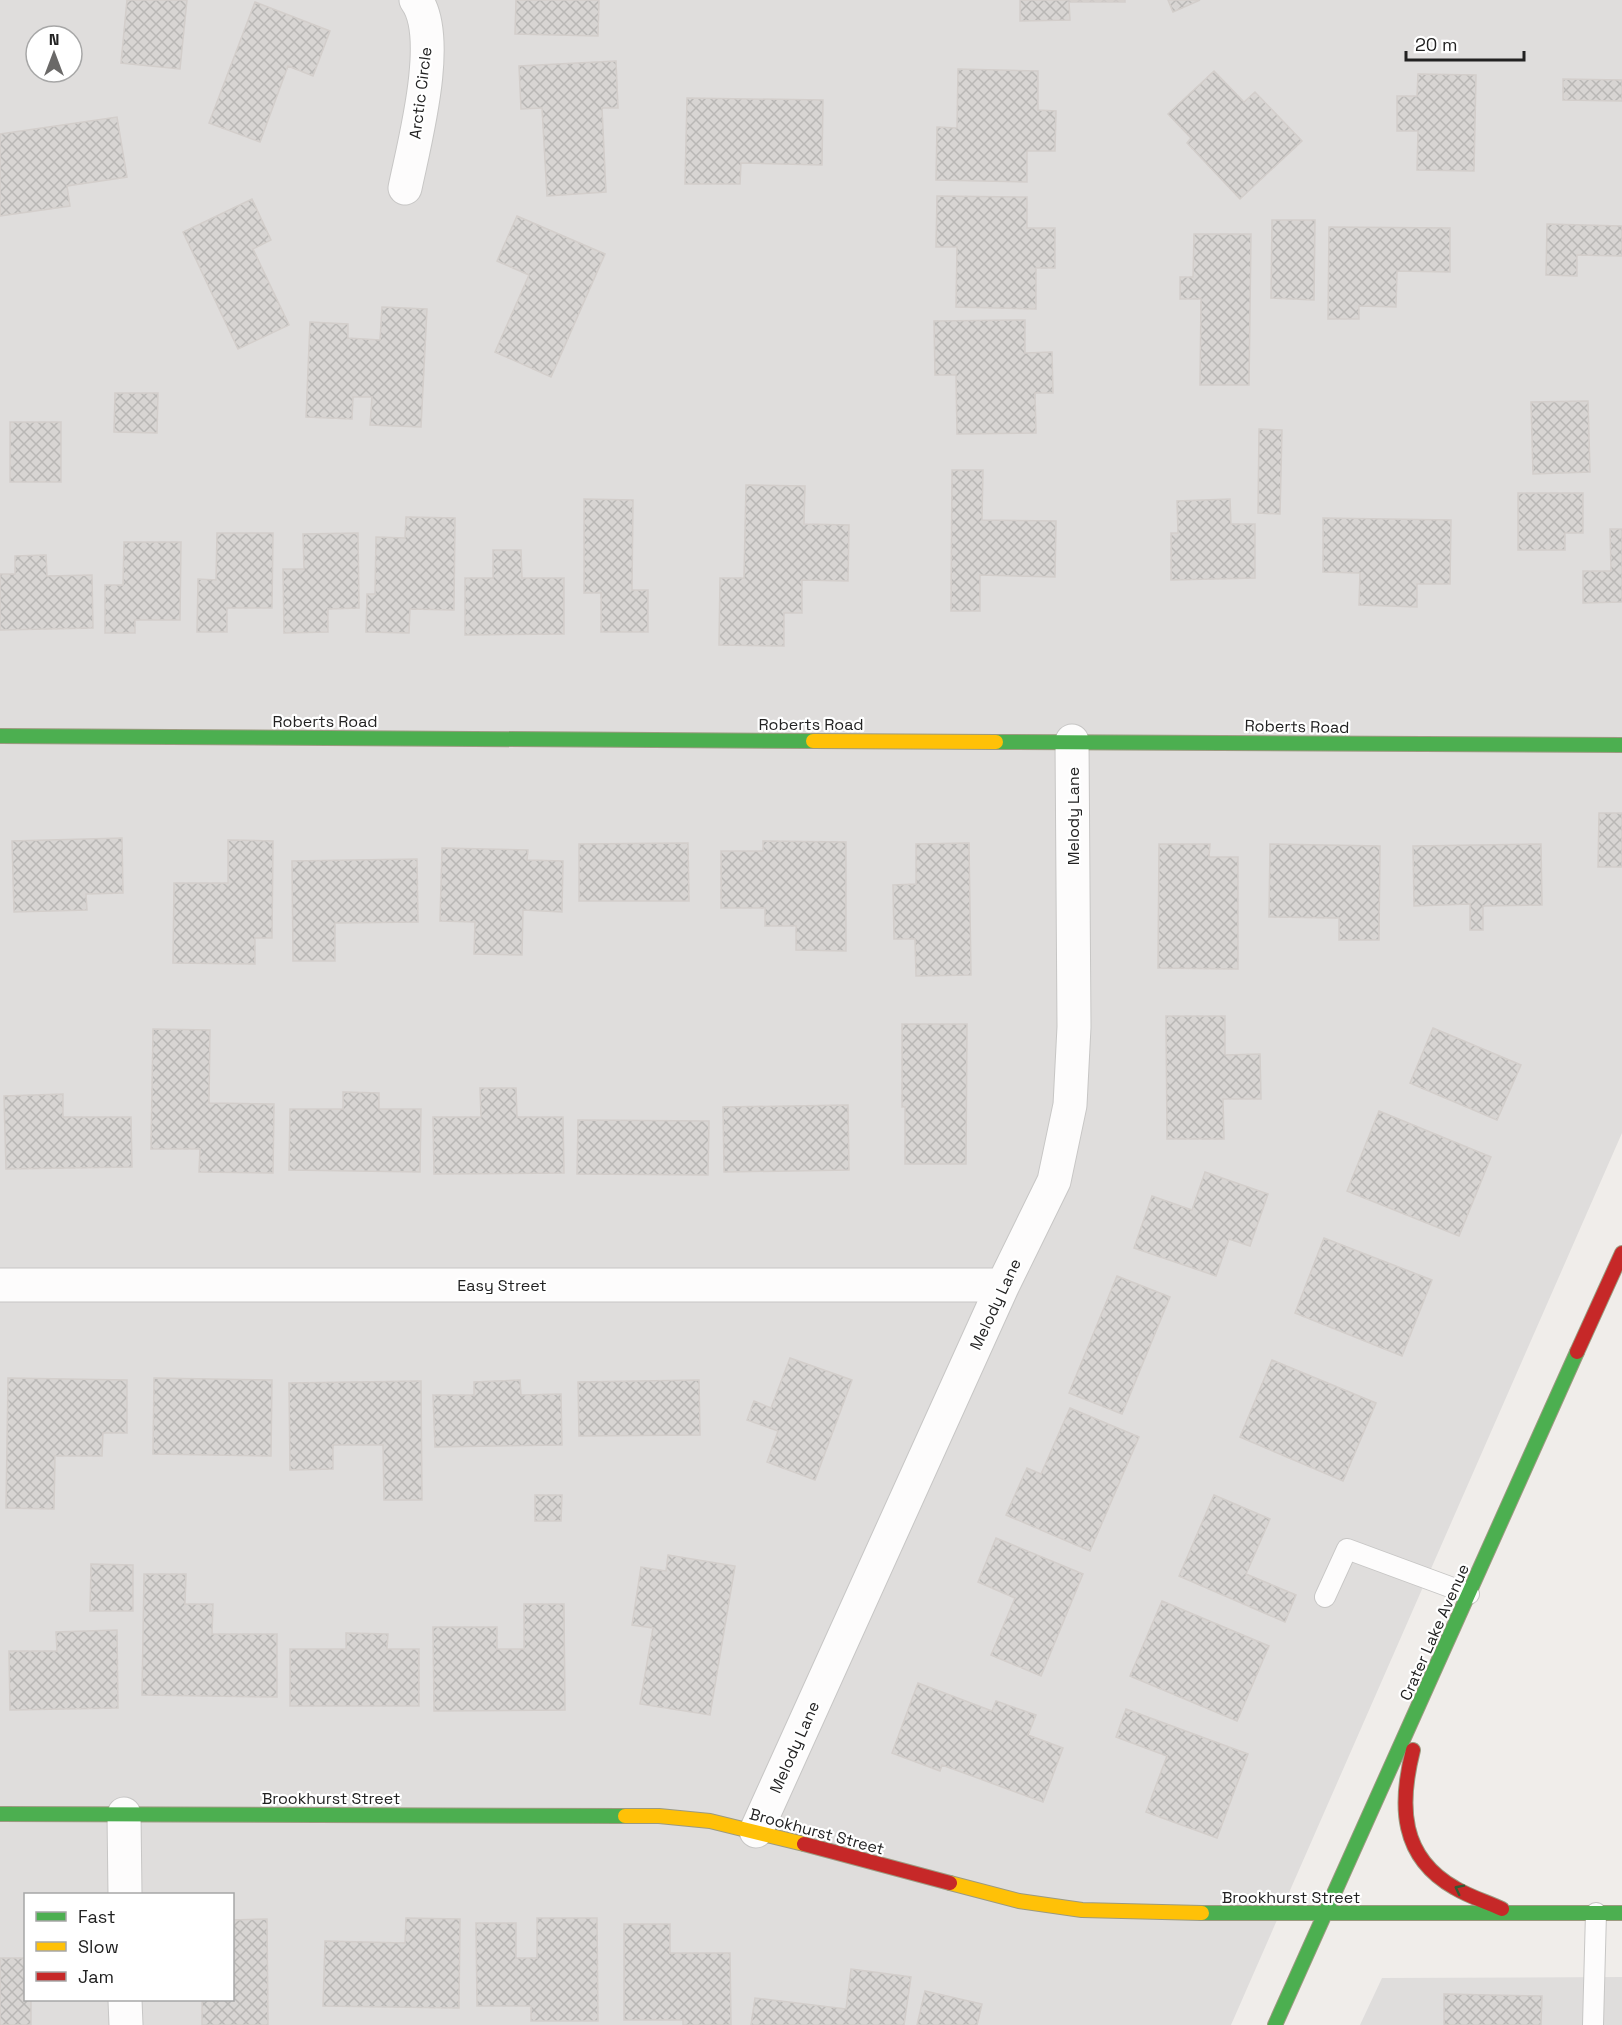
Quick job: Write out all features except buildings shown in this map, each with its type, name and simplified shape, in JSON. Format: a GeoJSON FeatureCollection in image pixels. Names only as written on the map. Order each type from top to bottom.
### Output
{"type":"FeatureCollection","features":[{"type":"Feature","properties":{"kind":"street","name":"Arctic Circle"},"geometry":{"type":"LineString","coordinates":[[405,188],[422,102],[428,48],[423,10],[416,0]]}},
{"type":"Feature","properties":{"kind":"street","name":"Roberts Road"},"geometry":{"type":"LineString","coordinates":[[0,736],[1622,745]]}},
{"type":"Feature","properties":{"kind":"street","name":"Melody Lane"},"geometry":{"type":"LineString","coordinates":[[756,1831],[1004,1285],[1054,1181],[1070,1105],[1074,1027],[1072,741]]}},
{"type":"Feature","properties":{"kind":"street","name":"Crater Lake Avenue"},"geometry":{"type":"LineString","coordinates":[[1275,2025],[1622,1253]]}},
{"type":"Feature","properties":{"kind":"street","name":"Easy Street"},"geometry":{"type":"LineString","coordinates":[[0,1285],[1004,1285]]}},
{"type":"Feature","properties":{"kind":"street"},"geometry":{"type":"LineString","coordinates":[[1423,1697],[1404,1800],[1407,1827],[1416,1849],[1430,1870],[1455,1888],[1512,1913]]}},
{"type":"Feature","properties":{"kind":"street","name":"Brookhurst Street"},"geometry":{"type":"LineString","coordinates":[[0,1814],[659,1816],[710,1821],[756,1831],[1019,1901],[1082,1910],[1155,1913],[1622,1913]]}},
{"type":"Feature","properties":{"kind":"street"},"geometry":{"type":"LineString","coordinates":[[124,1814],[125,1893]]}},
{"type":"Feature","properties":{"kind":"street"},"geometry":{"type":"LineString","coordinates":[[125,2001],[126,2025]]}},
{"type":"Feature","properties":{"kind":"lane"},"geometry":{"type":"LineString","coordinates":[[1325,1597],[1347,1549],[1469,1594]]}},
{"type":"Feature","properties":{"kind":"lane"},"geometry":{"type":"LineString","coordinates":[[1593,2025],[1596,1913]]}},
{"type":"Feature","properties":{"kind":"shaded area"},"geometry":{"type":"Polygon","coordinates":[[[0,0],[1622,0],[1622,1133],[1231,2025],[0,2025],[0,0]]]}},
{"type":"Feature","properties":{"kind":"shaded area"},"geometry":{"type":"Polygon","coordinates":[[[1622,1977],[1622,2025],[1360,2025],[1382,1978],[1622,1977]]]}},
{"type":"Feature","properties":{"kind":"traffic: fast"},"geometry":{"type":"LineString","coordinates":[[0,736],[813,741]]}},
{"type":"Feature","properties":{"kind":"traffic: fast"},"geometry":{"type":"LineString","coordinates":[[996,742],[1622,745]]}},
{"type":"Feature","properties":{"kind":"traffic: fast"},"geometry":{"type":"LineString","coordinates":[[1275,2025],[1577,1352]]}},
{"type":"Feature","properties":{"kind":"traffic: fast"},"geometry":{"type":"LineString","coordinates":[[0,1814],[625,1816]]}},
{"type":"Feature","properties":{"kind":"traffic: fast"},"geometry":{"type":"LineString","coordinates":[[1202,1913],[1622,1913]]}},
{"type":"Feature","properties":{"kind":"traffic: slow"},"geometry":{"type":"LineString","coordinates":[[813,741],[996,742]]}},
{"type":"Feature","properties":{"kind":"traffic: slow"},"geometry":{"type":"LineString","coordinates":[[625,1816],[659,1816],[710,1821],[804,1844]]}},
{"type":"Feature","properties":{"kind":"traffic: slow"},"geometry":{"type":"LineString","coordinates":[[950,1883],[1019,1901],[1082,1910],[1202,1913]]}},
{"type":"Feature","properties":{"kind":"traffic: jam"},"geometry":{"type":"LineString","coordinates":[[1577,1352],[1622,1253]]}},
{"type":"Feature","properties":{"kind":"traffic: jam"},"geometry":{"type":"LineString","coordinates":[[1413,1750],[1406,1790],[1406,1810],[1408,1828],[1414,1845],[1423,1861],[1437,1875],[1455,1888],[1502,1909]]}},
{"type":"Feature","properties":{"kind":"traffic: jam"},"geometry":{"type":"LineString","coordinates":[[804,1844],[950,1883]]}}]}
